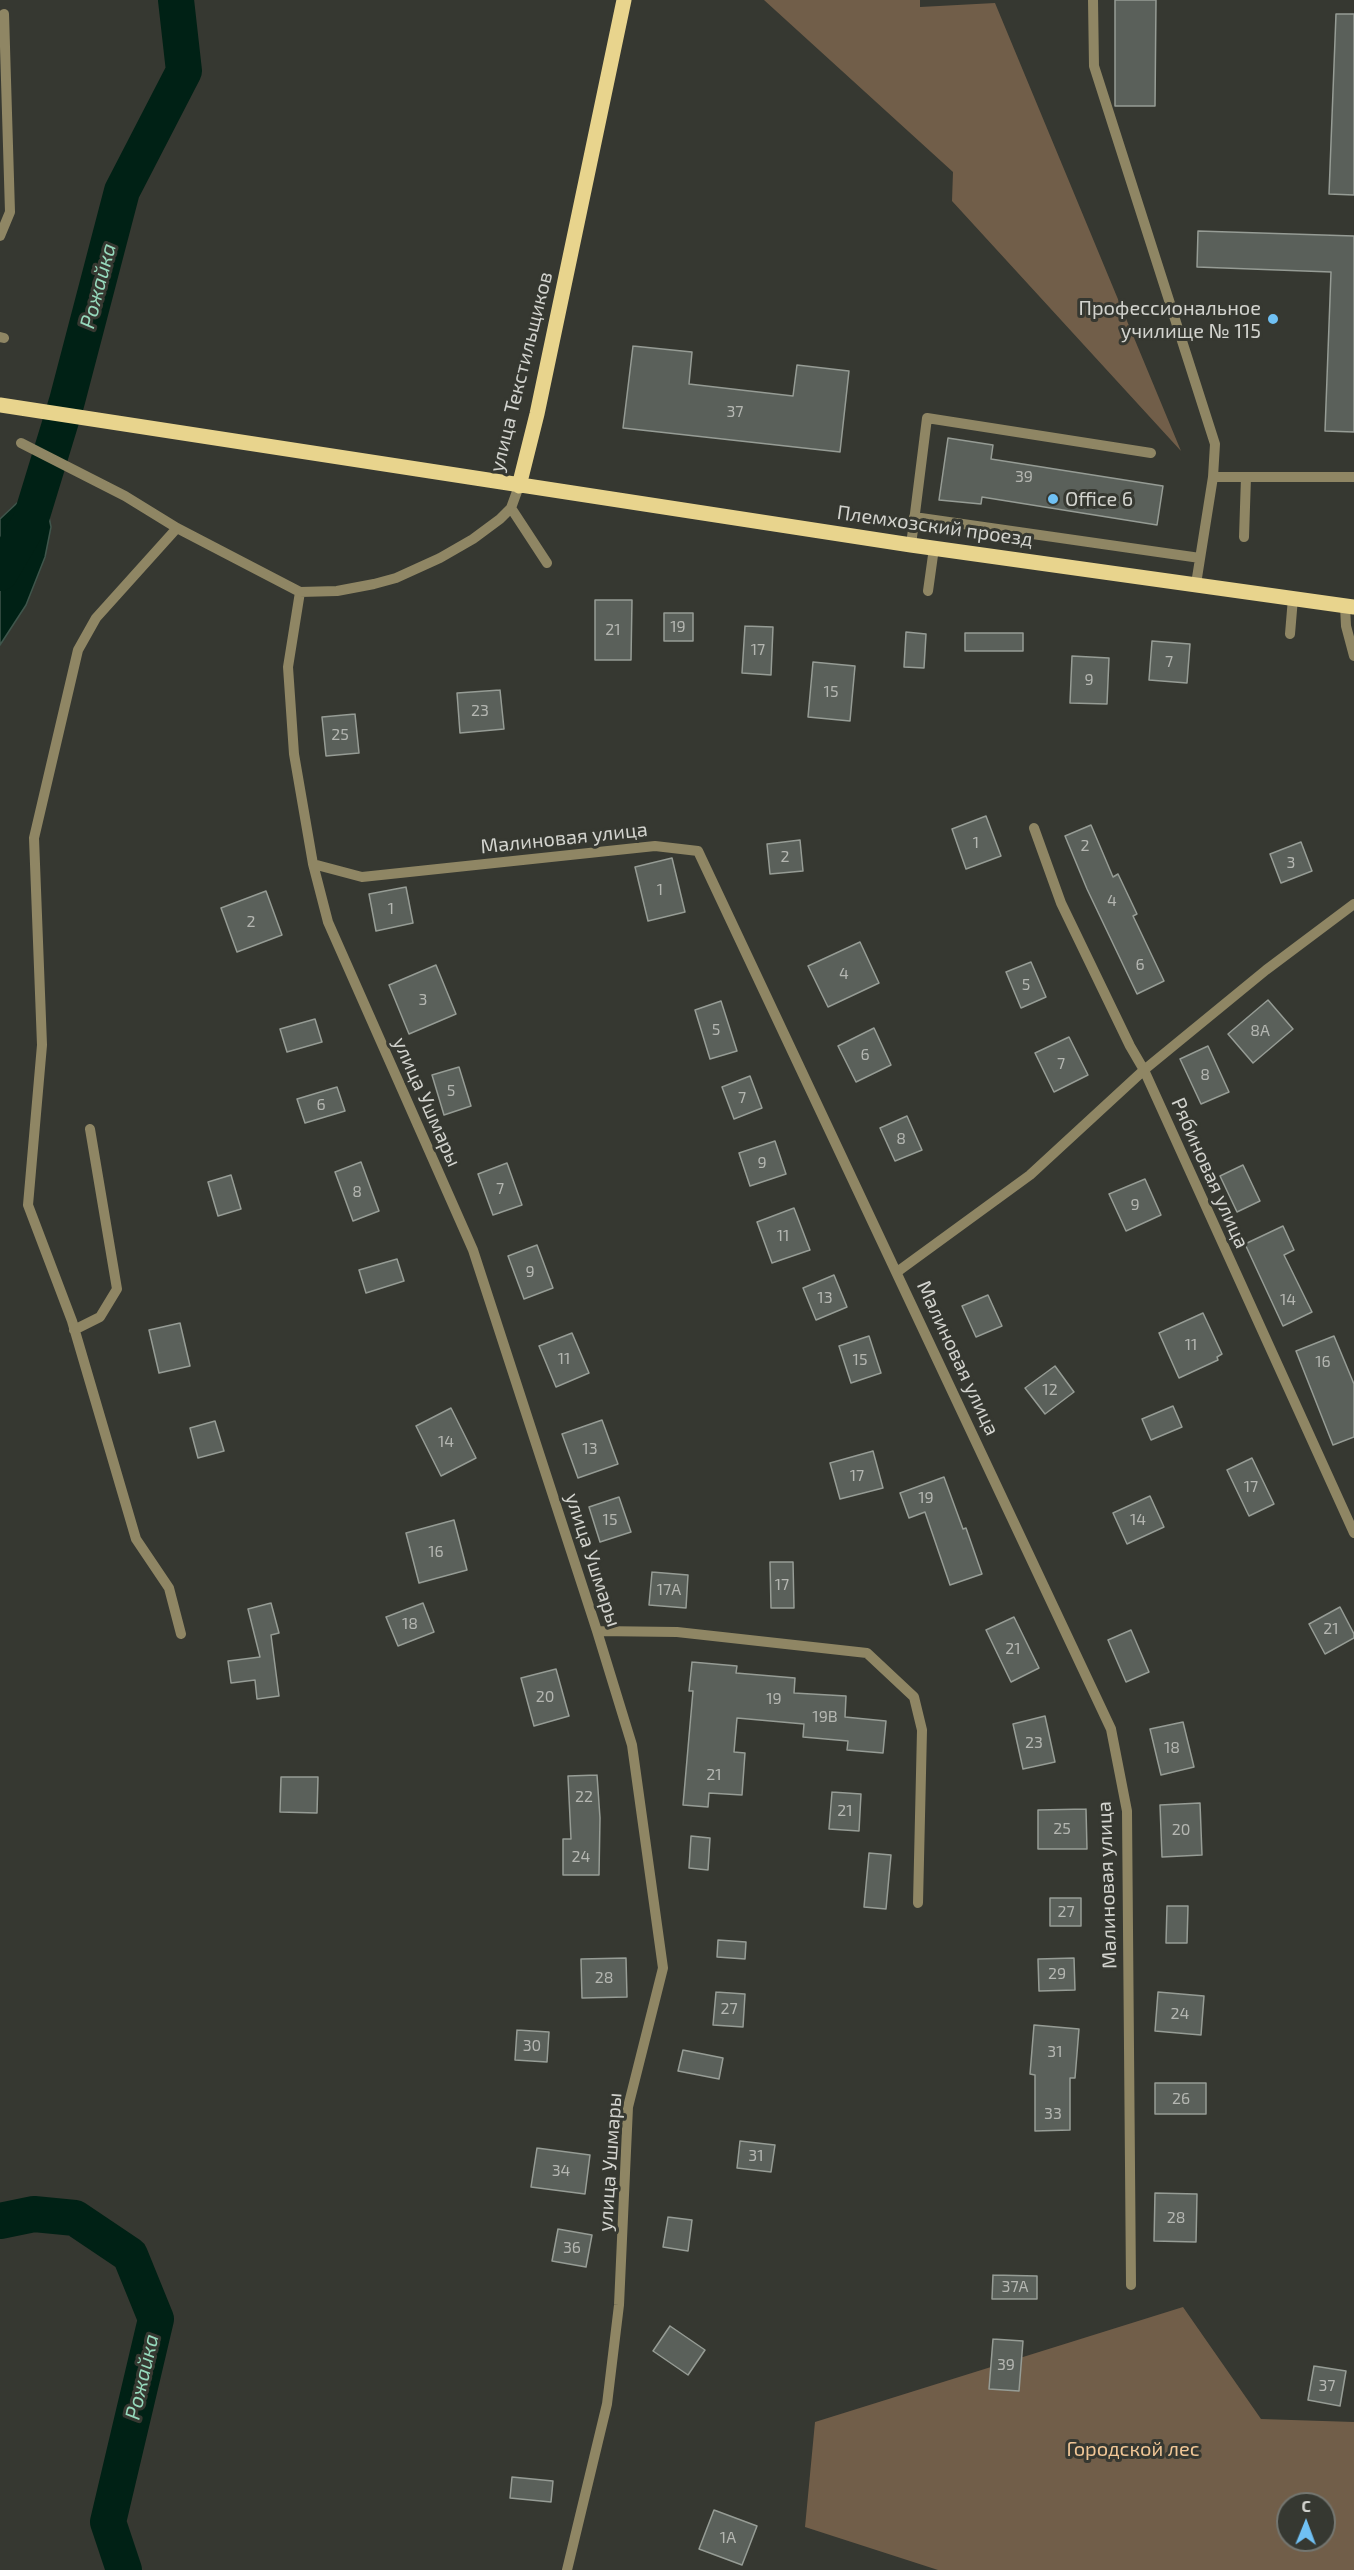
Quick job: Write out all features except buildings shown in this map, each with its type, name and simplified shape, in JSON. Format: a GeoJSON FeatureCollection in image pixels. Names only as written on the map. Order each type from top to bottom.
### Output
{"type":"FeatureCollection","features":[{"type":"Feature","properties":{"kind":"main road","name":"улица Текстильщиков"},"geometry":{"type":"LineString","coordinates":[[0,405],[519,486],[537,414],[624,0]]}},
{"type":"Feature","properties":{"kind":"main road","name":"Племхозский проезд"},"geometry":{"type":"LineString","coordinates":[[519,486],[911,545],[1350,607]]}},
{"type":"Feature","properties":{"kind":"street"},"geometry":{"type":"LineString","coordinates":[[1093,0],[1094,66],[1215,444],[1213,477],[1196,584]]}},
{"type":"Feature","properties":{"kind":"street"},"geometry":{"type":"LineString","coordinates":[[0,236],[10,212],[4,14]]}},
{"type":"Feature","properties":{"kind":"street"},"geometry":{"type":"LineString","coordinates":[[911,545],[927,418],[1151,453]]}},
{"type":"Feature","properties":{"kind":"street"},"geometry":{"type":"LineString","coordinates":[[21,443],[125,496],[177,528],[300,592],[337,591],[396,578],[440,558],[472,539],[511,508],[519,486]]}},
{"type":"Feature","properties":{"kind":"street"},"geometry":{"type":"LineString","coordinates":[[1213,477],[1354,477]]}},
{"type":"Feature","properties":{"kind":"street"},"geometry":{"type":"LineString","coordinates":[[1244,537],[1246,477]]}},
{"type":"Feature","properties":{"kind":"street"},"geometry":{"type":"LineString","coordinates":[[511,508],[547,563]]}},
{"type":"Feature","properties":{"kind":"street"},"geometry":{"type":"LineString","coordinates":[[914,517],[1200,558]]}},
{"type":"Feature","properties":{"kind":"street"},"geometry":{"type":"LineString","coordinates":[[177,528],[96,618],[78,650],[34,838],[42,1045],[28,1205],[74,1330],[136,1539],[169,1588],[181,1634]]}},
{"type":"Feature","properties":{"kind":"street"},"geometry":{"type":"LineString","coordinates":[[928,591],[934,548]]}},
{"type":"Feature","properties":{"kind":"street","name":"улица Ушмары"},"geometry":{"type":"LineString","coordinates":[[300,592],[288,667],[294,754],[313,864],[328,922],[473,1251],[597,1631],[632,1745],[663,1968],[628,2107],[619,2306],[607,2404],[567,2570]]}},
{"type":"Feature","properties":{"kind":"street"},"geometry":{"type":"LineString","coordinates":[[1290,634],[1293,598]]}},
{"type":"Feature","properties":{"kind":"street"},"geometry":{"type":"LineString","coordinates":[[1350,607],[1345,620],[1354,656]]}},
{"type":"Feature","properties":{"kind":"street","name":"Рябиновая улица"},"geometry":{"type":"LineString","coordinates":[[1034,828],[1061,903],[1130,1046],[1144,1070],[1354,1533]]}},
{"type":"Feature","properties":{"kind":"street","name":"Малиновая улица"},"geometry":{"type":"LineString","coordinates":[[313,864],[362,878],[655,846],[698,851],[1111,1729],[1127,1811],[1131,2285]]}},
{"type":"Feature","properties":{"kind":"street"},"geometry":{"type":"LineString","coordinates":[[897,1272],[1030,1175],[1144,1070],[1266,970],[1354,904]]}},
{"type":"Feature","properties":{"kind":"street"},"geometry":{"type":"LineString","coordinates":[[74,1330],[100,1317],[117,1289],[90,1129]]}},
{"type":"Feature","properties":{"kind":"street"},"geometry":{"type":"LineString","coordinates":[[597,1631],[677,1632],[867,1653],[915,1697],[922,1730],[918,1903]]}},
{"type":"Feature","properties":{"kind":"green space"},"geometry":{"type":"Polygon","coordinates":[[[764,0],[920,0],[920,7],[995,3],[1181,451],[952,201],[953,172],[764,0]]]}},
{"type":"Feature","properties":{"kind":"green space","name":"Городской лес"},"geometry":{"type":"Polygon","coordinates":[[[1183,2307],[1261,2419],[1354,2422],[1354,2570],[938,2570],[805,2527],[815,2422],[1183,2307]]]}},
{"type":"Feature","properties":{"kind":"shaded area"},"geometry":{"type":"Polygon","coordinates":[[[17,503],[47,507],[51,527],[45,557],[26,605],[0,645],[0,519],[17,503]]]}},
{"type":"Feature","properties":{"kind":"waterway","name":"Рожайка"},"geometry":{"type":"LineString","coordinates":[[0,573],[30,522],[67,401],[122,191],[184,71],[176,0]]}},
{"type":"Feature","properties":{"kind":"waterway","name":"Рожайка"},"geometry":{"type":"LineString","coordinates":[[0,2221],[34,2214],[75,2218],[130,2255],[156,2319],[108,2522],[124,2570]]}},
{"type":"Feature","properties":{"kind":"place","name":"Профессиональное училище № 115"},"geometry":{"type":"Point","coordinates":[1273,319]}},
{"type":"Feature","properties":{"kind":"place","name":"Office 6"},"geometry":{"type":"Point","coordinates":[1053,499]}}]}
